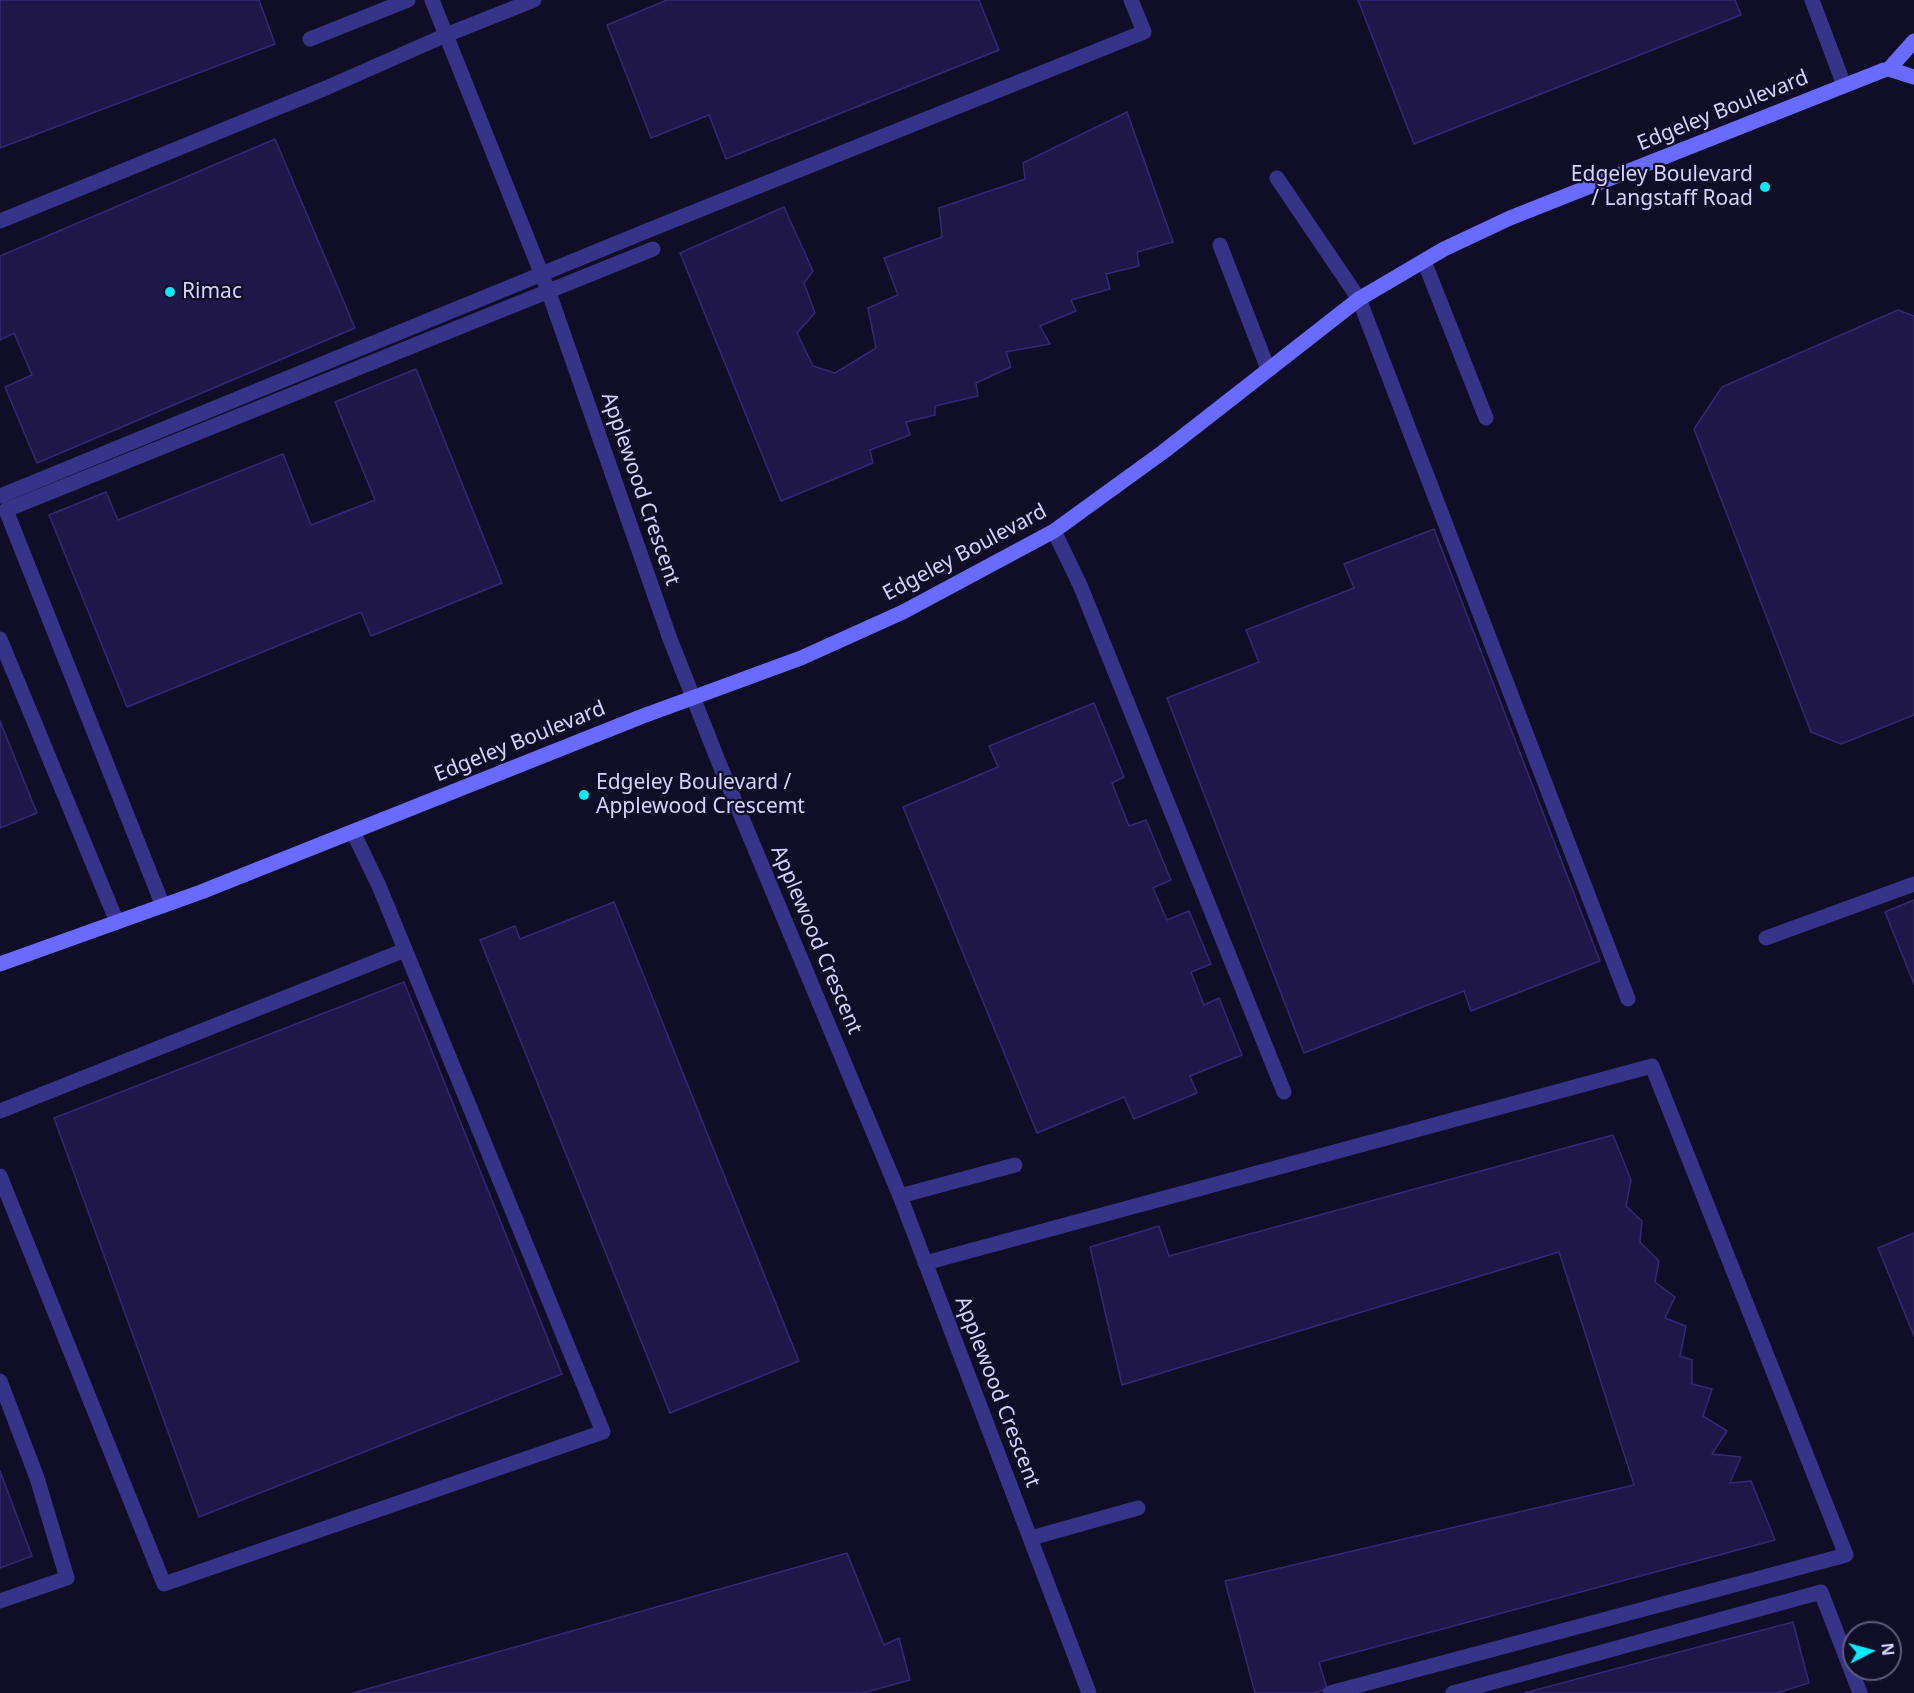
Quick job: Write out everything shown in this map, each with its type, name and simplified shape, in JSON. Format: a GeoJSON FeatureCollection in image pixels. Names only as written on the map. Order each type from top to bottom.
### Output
{"type":"FeatureCollection","features":[{"type":"Feature","properties":{"kind":"street"},"geometry":{"type":"LineString","coordinates":[[310,39],[408,0]]}},
{"type":"Feature","properties":{"kind":"street","name":"Applewood Crescent"},"geometry":{"type":"LineString","coordinates":[[432,0],[548,290],[670,639],[718,763],[900,1196],[1089,1693]]}},
{"type":"Feature","properties":{"kind":"street"},"geometry":{"type":"LineString","coordinates":[[0,221],[534,0]]}},
{"type":"Feature","properties":{"kind":"street"},"geometry":{"type":"LineString","coordinates":[[0,496],[541,274],[1144,32],[1131,0]]}},
{"type":"Feature","properties":{"kind":"street"},"geometry":{"type":"LineString","coordinates":[[1812,0],[1844,85]]}},
{"type":"Feature","properties":{"kind":"street","name":"Edgeley Boulevard"},"geometry":{"type":"LineString","coordinates":[[0,964],[163,906],[693,697],[801,658],[903,612],[1054,531],[1163,452],[1359,299],[1424,261],[1509,218],[1889,69],[1914,42]]}},
{"type":"Feature","properties":{"kind":"street"},"geometry":{"type":"LineString","coordinates":[[1889,69],[1914,77]]}},
{"type":"Feature","properties":{"kind":"street"},"geometry":{"type":"LineString","coordinates":[[1277,178],[1359,299],[1628,999]]}},
{"type":"Feature","properties":{"kind":"street"},"geometry":{"type":"LineString","coordinates":[[1221,245],[1268,369]]}},
{"type":"Feature","properties":{"kind":"street"},"geometry":{"type":"LineString","coordinates":[[163,906],[6,510],[654,249]]}},
{"type":"Feature","properties":{"kind":"street"},"geometry":{"type":"LineString","coordinates":[[1424,261],[1486,418]]}},
{"type":"Feature","properties":{"kind":"street"},"geometry":{"type":"LineString","coordinates":[[1054,531],[1080,585],[1284,1092]]}},
{"type":"Feature","properties":{"kind":"street"},"geometry":{"type":"LineString","coordinates":[[0,639],[117,922]]}},
{"type":"Feature","properties":{"kind":"street"},"geometry":{"type":"LineString","coordinates":[[0,1176],[164,1584],[603,1432],[379,886],[353,831]]}},
{"type":"Feature","properties":{"kind":"street"},"geometry":{"type":"LineString","coordinates":[[1766,938],[1914,884]]}},
{"type":"Feature","properties":{"kind":"street"},"geometry":{"type":"LineString","coordinates":[[0,1112],[405,950]]}},
{"type":"Feature","properties":{"kind":"street"},"geometry":{"type":"LineString","coordinates":[[926,1263],[1652,1066],[1846,1555],[1330,1693]]}},
{"type":"Feature","properties":{"kind":"street"},"geometry":{"type":"LineString","coordinates":[[900,1196],[1015,1165]]}},
{"type":"Feature","properties":{"kind":"street"},"geometry":{"type":"LineString","coordinates":[[0,1381],[38,1478],[67,1578],[0,1601]]}},
{"type":"Feature","properties":{"kind":"street"},"geometry":{"type":"LineString","coordinates":[[1031,1538],[1138,1508]]}},
{"type":"Feature","properties":{"kind":"street"},"geometry":{"type":"LineString","coordinates":[[1454,1693],[1821,1592],[1860,1693]]}},
{"type":"Feature","properties":{"kind":"building"},"geometry":{"type":"Polygon","coordinates":[[[0,0],[259,0],[275,44],[0,148],[0,0]]]}},
{"type":"Feature","properties":{"kind":"building"},"geometry":{"type":"Polygon","coordinates":[[[667,0],[979,0],[999,50],[726,159],[709,115],[651,138],[607,25],[667,0]]]}},
{"type":"Feature","properties":{"kind":"building"},"geometry":{"type":"Polygon","coordinates":[[[1358,0],[1735,0],[1741,15],[1414,144],[1358,0]]]}},
{"type":"Feature","properties":{"kind":"building"},"geometry":{"type":"Polygon","coordinates":[[[1127,112],[1173,242],[1137,252],[1139,266],[1106,274],[1110,289],[1071,300],[1076,311],[1040,326],[1050,344],[1006,352],[1011,367],[976,383],[978,396],[935,406],[935,415],[906,422],[910,435],[870,450],[873,463],[781,501],[680,253],[784,207],[813,271],[804,283],[815,313],[797,333],[813,366],[835,373],[876,348],[868,308],[898,295],[884,258],[942,237],[939,208],[1025,179],[1023,163],[1127,112]]]}},
{"type":"Feature","properties":{"kind":"building","name":"Rimac"},"geometry":{"type":"Polygon","coordinates":[[[275,139],[355,328],[37,463],[5,387],[32,375],[14,333],[0,340],[0,256],[275,139]]]}},
{"type":"Feature","properties":{"kind":"building"},"geometry":{"type":"Polygon","coordinates":[[[1898,310],[1914,316],[1914,715],[1841,744],[1811,732],[1694,429],[1722,387],[1898,310]]]}},
{"type":"Feature","properties":{"kind":"building"},"geometry":{"type":"Polygon","coordinates":[[[416,369],[502,583],[371,636],[361,612],[127,707],[49,515],[106,492],[118,520],[283,454],[311,525],[375,500],[335,402],[416,369]]]}},
{"type":"Feature","properties":{"kind":"building"},"geometry":{"type":"Polygon","coordinates":[[[1434,529],[1600,961],[1471,1011],[1464,991],[1304,1053],[1167,698],[1259,662],[1246,630],[1354,588],[1344,564],[1434,529]]]}},
{"type":"Feature","properties":{"kind":"building"},"geometry":{"type":"Polygon","coordinates":[[[1094,703],[1124,777],[1112,783],[1129,826],[1146,820],[1171,880],[1153,888],[1167,920],[1189,911],[1211,964],[1191,972],[1204,1005],[1219,998],[1242,1055],[1190,1076],[1197,1093],[1134,1119],[1124,1097],[1037,1133],[903,807],[998,767],[989,746],[1094,703]]]}},
{"type":"Feature","properties":{"kind":"building"},"geometry":{"type":"Polygon","coordinates":[[[0,721],[37,813],[0,828],[0,721]]]}},
{"type":"Feature","properties":{"kind":"building"},"geometry":{"type":"Polygon","coordinates":[[[1914,900],[1914,984],[1885,912],[1914,900]]]}},
{"type":"Feature","properties":{"kind":"building"},"geometry":{"type":"Polygon","coordinates":[[[614,902],[799,1361],[670,1413],[480,940],[515,926],[520,939],[614,902]]]}},
{"type":"Feature","properties":{"kind":"building"},"geometry":{"type":"Polygon","coordinates":[[[404,982],[562,1374],[199,1517],[54,1118],[404,982]]]}},
{"type":"Feature","properties":{"kind":"building"},"geometry":{"type":"Polygon","coordinates":[[[1613,1135],[1631,1180],[1626,1206],[1642,1221],[1640,1242],[1659,1261],[1655,1282],[1675,1297],[1665,1318],[1686,1326],[1680,1356],[1692,1360],[1692,1384],[1712,1389],[1703,1416],[1727,1431],[1712,1454],[1741,1457],[1730,1483],[1751,1481],[1775,1540],[1319,1662],[1327,1689],[1314,1693],[1255,1693],[1225,1581],[1634,1485],[1559,1252],[1122,1385],[1090,1247],[1159,1226],[1169,1256],[1613,1135]]]}},
{"type":"Feature","properties":{"kind":"building"},"geometry":{"type":"Polygon","coordinates":[[[1914,1233],[1914,1336],[1878,1248],[1914,1233]]]}},
{"type":"Feature","properties":{"kind":"building"},"geometry":{"type":"Polygon","coordinates":[[[0,1471],[32,1556],[0,1568],[0,1471]]]}},
{"type":"Feature","properties":{"kind":"building"},"geometry":{"type":"Polygon","coordinates":[[[847,1553],[884,1645],[899,1638],[910,1680],[863,1693],[353,1693],[847,1553]]]}},
{"type":"Feature","properties":{"kind":"building"},"geometry":{"type":"Polygon","coordinates":[[[1793,1622],[1809,1683],[1777,1693],[1524,1693],[1793,1622]]]}},
{"type":"Feature","properties":{"kind":"place","name":"Edgeley Boulevard / Langstaff Road"},"geometry":{"type":"Point","coordinates":[1765,187]}},
{"type":"Feature","properties":{"kind":"place","name":"Rimac"},"geometry":{"type":"Point","coordinates":[170,292]}},
{"type":"Feature","properties":{"kind":"place","name":"Edgeley Boulevard / Applewood Crescemt"},"geometry":{"type":"Point","coordinates":[584,795]}}]}
